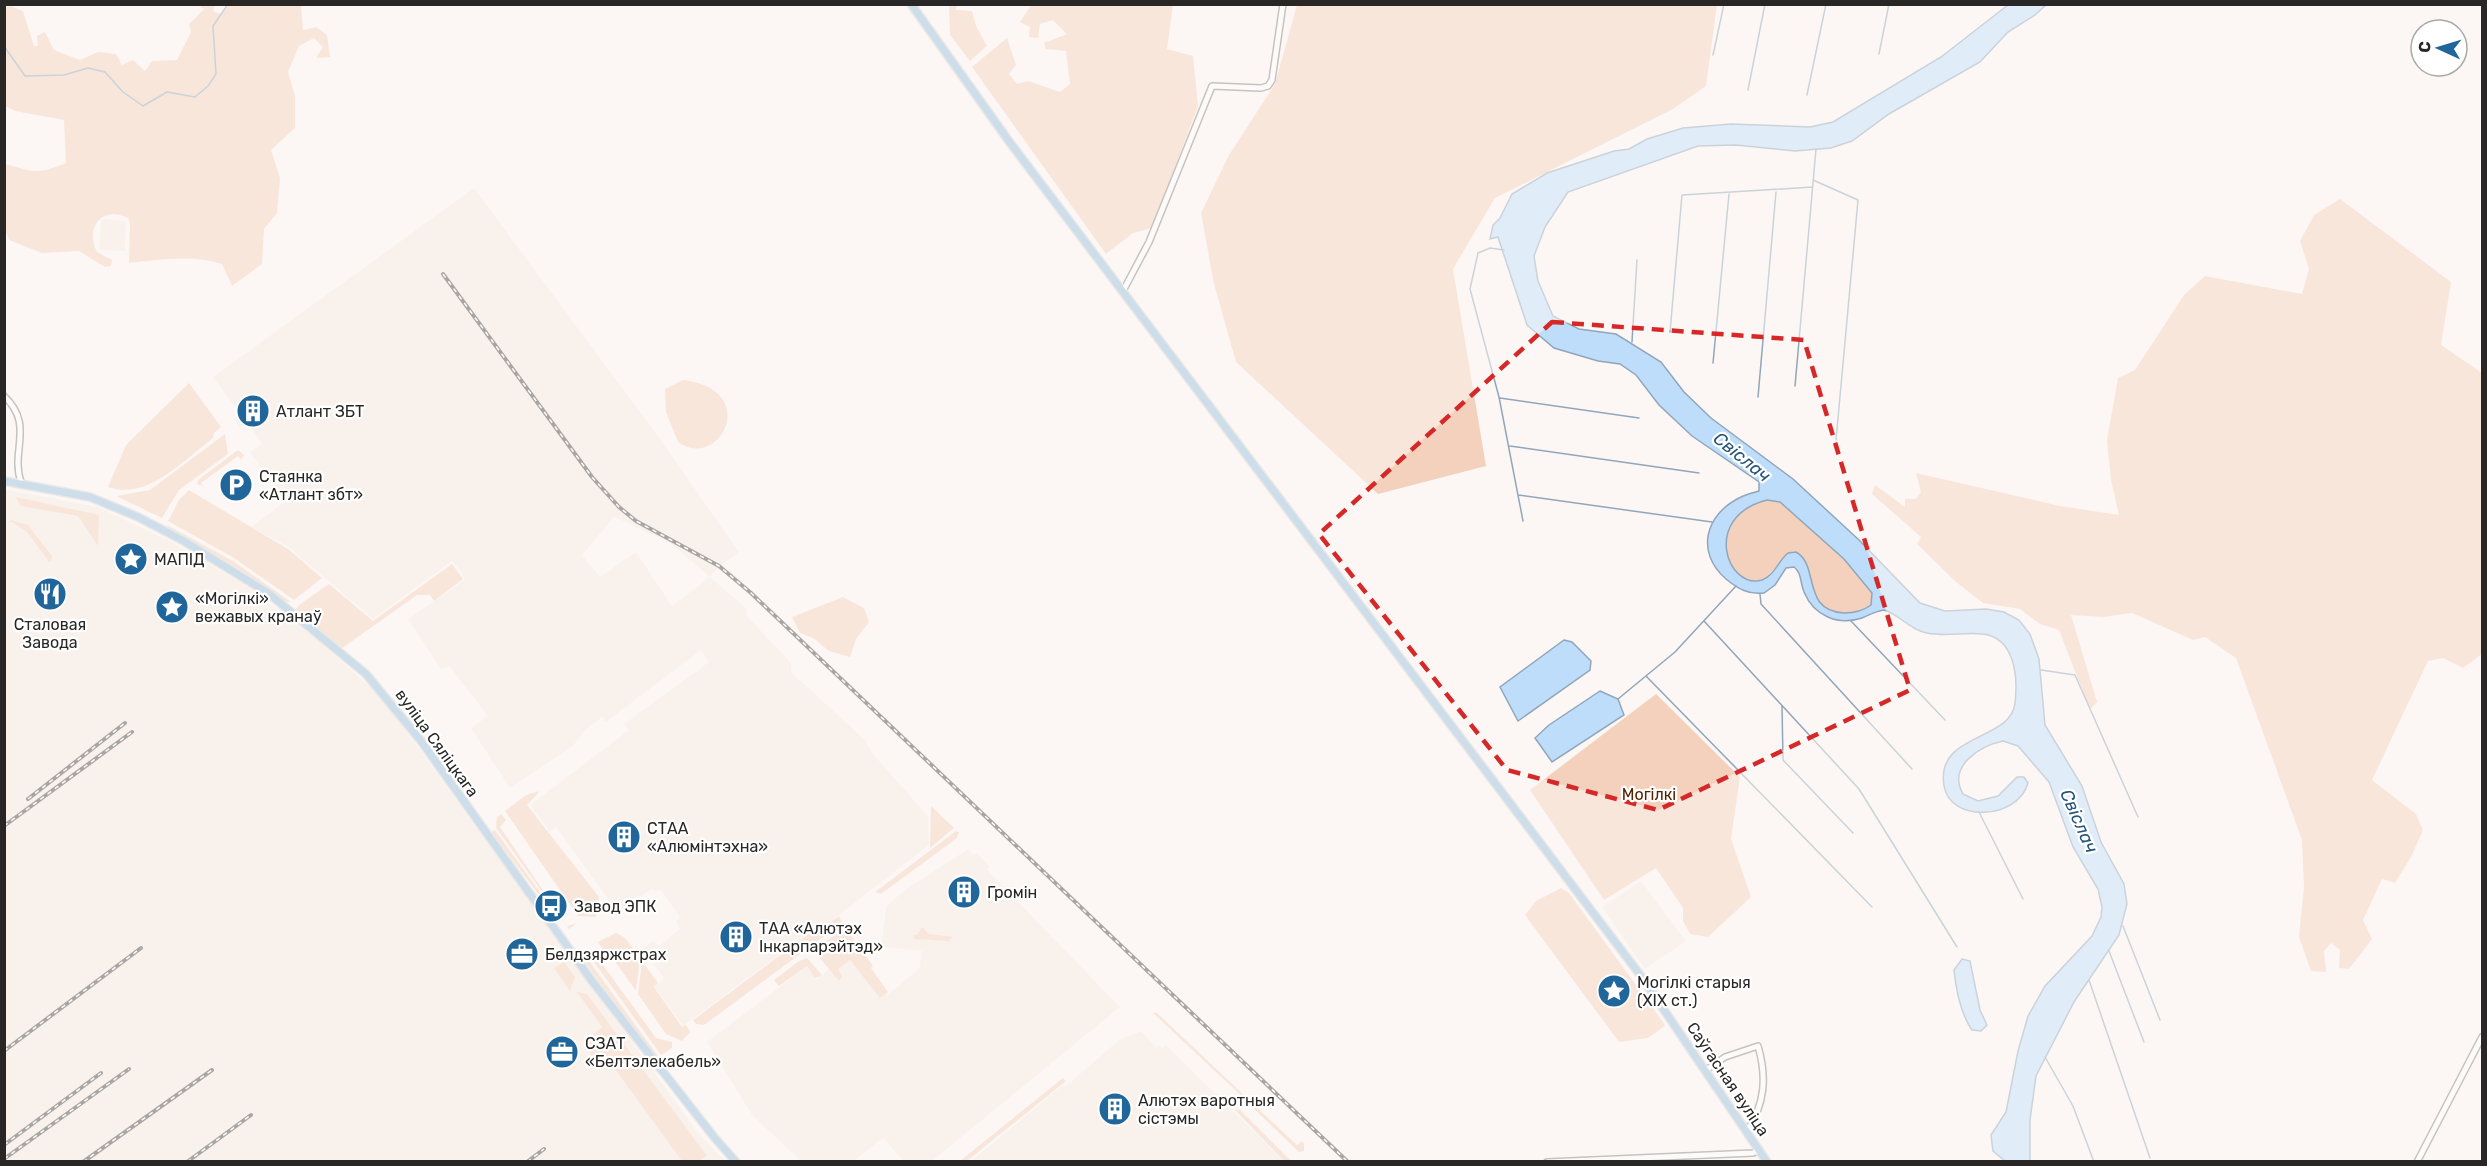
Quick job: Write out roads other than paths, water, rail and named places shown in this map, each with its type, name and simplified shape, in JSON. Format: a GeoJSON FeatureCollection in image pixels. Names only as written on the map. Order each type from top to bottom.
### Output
{"type":"FeatureCollection","features":[{"type":"Feature","properties":{"kind":"main road","name":"Саўгасная вуліца"},"geometry":{"type":"LineString","coordinates":[[911,4],[1011,144],[1454,726],[1673,1022],[1767,1161]]}},
{"type":"Feature","properties":{"kind":"main road","name":"вуліца Сяліцкага"},"geometry":{"type":"LineString","coordinates":[[4,481],[21,482],[107,503],[182,540],[268,593],[366,674],[421,741],[592,981],[714,1137],[736,1161]]}},
{"type":"Feature","properties":{"kind":"street"},"geometry":{"type":"LineString","coordinates":[[1123,291],[1149,242],[1212,86],[1261,88],[1268,86],[1272,80],[1283,4]]}},
{"type":"Feature","properties":{"kind":"street"},"geometry":{"type":"LineString","coordinates":[[4,396],[21,422],[18,474],[21,482]]}},
{"type":"Feature","properties":{"kind":"street"},"geometry":{"type":"LineString","coordinates":[[2417,1161],[2482,1037]]}},
{"type":"Feature","properties":{"kind":"street"},"geometry":{"type":"LineString","coordinates":[[1706,1070],[1725,1057],[1758,1046],[1763,1063],[1762,1104],[1747,1131]]}},
{"type":"Feature","properties":{"kind":"street","name":"Саўгасная вуліца"},"geometry":{"type":"LineString","coordinates":[[1547,1161],[1753,1153],[1760,1150]]}},
{"type":"Feature","properties":{"kind":"water","name":"Свіслач"},"geometry":{"type":"Polygon","coordinates":[[[2008,5],[2046,5],[2008,32],[1980,62],[1889,114],[1852,141],[1831,148],[1795,151],[1736,145],[1698,146],[1568,192],[1545,227],[1534,256],[1538,281],[1553,316],[1579,329],[1616,334],[1661,362],[1684,392],[1711,418],[1793,479],[1859,540],[1920,603],[1945,611],[1986,609],[2004,612],[2019,620],[2030,634],[2039,659],[2045,725],[2082,786],[2101,842],[2124,884],[2127,904],[2119,935],[2074,1002],[2036,1076],[2030,1120],[2030,1162],[2005,1161],[1993,1151],[1991,1135],[2006,1112],[2018,1051],[2028,1016],[2045,986],[2092,936],[2101,917],[2102,907],[2098,889],[2073,847],[2049,782],[2018,746],[2003,741],[1985,747],[1968,759],[1959,775],[1959,784],[1963,794],[1978,801],[1998,796],[2017,777],[2024,777],[2028,783],[2022,795],[2012,804],[1999,810],[1971,811],[1958,806],[1949,798],[1944,786],[1944,769],[1951,756],[1961,746],[2001,725],[2010,716],[2015,703],[2016,682],[2008,650],[2002,642],[1982,634],[1927,633],[1910,626],[1884,610],[1853,620],[1844,621],[1828,617],[1820,613],[1808,600],[1801,578],[1794,567],[1786,568],[1775,585],[1764,593],[1749,592],[1730,583],[1716,568],[1710,557],[1708,534],[1719,513],[1741,497],[1759,491],[1759,482],[1692,436],[1659,405],[1636,375],[1620,364],[1598,361],[1554,348],[1527,325],[1498,237],[1490,239],[1493,225],[1500,218],[1512,194],[1547,173],[1614,151],[1629,149],[1647,139],[1683,128],[1731,124],[1810,127],[1833,122],[1941,57],[2008,5]],[[1767,500],[1746,509],[1733,521],[1727,535],[1727,550],[1731,564],[1739,574],[1749,580],[1762,580],[1770,575],[1788,553],[1796,552],[1808,567],[1816,596],[1822,604],[1831,610],[1844,613],[1865,609],[1871,605],[1872,593],[1844,559],[1780,502],[1767,500]]]}},
{"type":"Feature","properties":{"kind":"water"},"geometry":{"type":"Polygon","coordinates":[[[1564,640],[1572,642],[1591,661],[1590,670],[1518,721],[1500,687],[1564,640]]]}},
{"type":"Feature","properties":{"kind":"water"},"geometry":{"type":"Polygon","coordinates":[[[1600,691],[1618,699],[1624,715],[1552,762],[1535,738],[1549,725],[1600,691]]]}},
{"type":"Feature","properties":{"kind":"water"},"geometry":{"type":"Polygon","coordinates":[[[1962,959],[1970,961],[1980,1010],[1987,1025],[1981,1031],[1972,1030],[1959,1001],[1954,970],[1962,959]]]}},
{"type":"Feature","properties":{"kind":"waterway"},"geometry":{"type":"LineString","coordinates":[[4,46],[25,76],[64,75],[88,68],[105,72],[123,92],[143,106],[167,92],[195,97],[208,86],[216,74],[213,26],[228,4]]}},
{"type":"Feature","properties":{"kind":"waterway"},"geometry":{"type":"LineString","coordinates":[[1713,55],[1724,4]]}},
{"type":"Feature","properties":{"kind":"waterway"},"geometry":{"type":"LineString","coordinates":[[1748,90],[1765,4]]}},
{"type":"Feature","properties":{"kind":"waterway"},"geometry":{"type":"LineString","coordinates":[[1807,95],[1826,4]]}},
{"type":"Feature","properties":{"kind":"waterway"},"geometry":{"type":"LineString","coordinates":[[1879,54],[1889,4]]}},
{"type":"Feature","properties":{"kind":"waterway"},"geometry":{"type":"LineString","coordinates":[[1795,386],[1816,149]]}},
{"type":"Feature","properties":{"kind":"waterway"},"geometry":{"type":"LineString","coordinates":[[1813,180],[1858,200],[1836,440]]}},
{"type":"Feature","properties":{"kind":"waterway"},"geometry":{"type":"LineString","coordinates":[[1670,332],[1682,195],[1813,187]]}},
{"type":"Feature","properties":{"kind":"waterway"},"geometry":{"type":"LineString","coordinates":[[1758,397],[1776,192]]}},
{"type":"Feature","properties":{"kind":"waterway"},"geometry":{"type":"LineString","coordinates":[[1713,363],[1729,194]]}},
{"type":"Feature","properties":{"kind":"waterway"},"geometry":{"type":"LineString","coordinates":[[1504,250],[1490,248],[1478,253],[1470,289],[1499,397],[1523,521]]}},
{"type":"Feature","properties":{"kind":"waterway"},"geometry":{"type":"LineString","coordinates":[[1632,342],[1637,260]]}},
{"type":"Feature","properties":{"kind":"waterway"},"geometry":{"type":"LineString","coordinates":[[1500,398],[1639,418]]}},
{"type":"Feature","properties":{"kind":"waterway"},"geometry":{"type":"LineString","coordinates":[[1510,446],[1699,473]]}},
{"type":"Feature","properties":{"kind":"waterway"},"geometry":{"type":"LineString","coordinates":[[1518,495],[1712,522]]}},
{"type":"Feature","properties":{"kind":"waterway"},"geometry":{"type":"LineString","coordinates":[[1618,699],[1675,652],[1736,586]]}},
{"type":"Feature","properties":{"kind":"waterway"},"geometry":{"type":"LineString","coordinates":[[1760,594],[1761,604],[1912,769]]}},
{"type":"Feature","properties":{"kind":"waterway"},"geometry":{"type":"LineString","coordinates":[[1704,621],[1859,789],[1957,947]]}},
{"type":"Feature","properties":{"kind":"waterway"},"geometry":{"type":"LineString","coordinates":[[1851,621],[1945,720]]}},
{"type":"Feature","properties":{"kind":"waterway"},"geometry":{"type":"LineString","coordinates":[[2041,670],[2075,675],[2138,817]]}},
{"type":"Feature","properties":{"kind":"waterway"},"geometry":{"type":"LineString","coordinates":[[1646,676],[1872,907]]}},
{"type":"Feature","properties":{"kind":"waterway"},"geometry":{"type":"LineString","coordinates":[[1782,706],[1783,760],[1853,833]]}},
{"type":"Feature","properties":{"kind":"waterway"},"geometry":{"type":"LineString","coordinates":[[1979,812],[2023,899]]}},
{"type":"Feature","properties":{"kind":"waterway"},"geometry":{"type":"LineString","coordinates":[[2123,926],[2160,1020]]}},
{"type":"Feature","properties":{"kind":"waterway"},"geometry":{"type":"LineString","coordinates":[[2109,951],[2144,1042]]}},
{"type":"Feature","properties":{"kind":"waterway"},"geometry":{"type":"LineString","coordinates":[[2089,980],[2150,1158]]}},
{"type":"Feature","properties":{"kind":"waterway"},"geometry":{"type":"LineString","coordinates":[[2045,1057],[2073,1106],[2094,1162]]}},
{"type":"Feature","properties":{"kind":"railway"},"geometry":{"type":"LineString","coordinates":[[443,274],[592,477],[619,507],[636,521],[719,566],[751,593],[1348,1162]]}},
{"type":"Feature","properties":{"kind":"railway"},"geometry":{"type":"LineString","coordinates":[[28,799],[125,723]]}},
{"type":"Feature","properties":{"kind":"railway"},"geometry":{"type":"LineString","coordinates":[[4,826],[132,732]]}},
{"type":"Feature","properties":{"kind":"railway"},"geometry":{"type":"LineString","coordinates":[[4,1051],[141,948]]}},
{"type":"Feature","properties":{"kind":"railway"},"geometry":{"type":"LineString","coordinates":[[4,1159],[129,1069]]}},
{"type":"Feature","properties":{"kind":"railway"},"geometry":{"type":"LineString","coordinates":[[83,1162],[212,1070]]}},
{"type":"Feature","properties":{"kind":"railway"},"geometry":{"type":"LineString","coordinates":[[4,1145],[101,1073]]}},
{"type":"Feature","properties":{"kind":"railway"},"geometry":{"type":"LineString","coordinates":[[187,1162],[251,1115]]}},
{"type":"Feature","properties":{"kind":"railway"},"geometry":{"type":"LineString","coordinates":[[527,1162],[544,1149]]}},
{"type":"Feature","properties":{"kind":"place","name":"Атлант ЗБТ"},"geometry":{"type":"Point","coordinates":[253,411]}},
{"type":"Feature","properties":{"kind":"place","name":"Стаянка «Атлант збт»"},"geometry":{"type":"Point","coordinates":[236,485]}},
{"type":"Feature","properties":{"kind":"place","name":"МАПІД"},"geometry":{"type":"Point","coordinates":[131,559]}},
{"type":"Feature","properties":{"kind":"place","name":"Сталовая Завода"},"geometry":{"type":"Point","coordinates":[50,594]}},
{"type":"Feature","properties":{"kind":"place","name":"«Могілкі» вежавых кранаў"},"geometry":{"type":"Point","coordinates":[172,607]}},
{"type":"Feature","properties":{"kind":"place","name":"СТАА «Алюмінтэхна»"},"geometry":{"type":"Point","coordinates":[624,837]}},
{"type":"Feature","properties":{"kind":"place","name":"Громін"},"geometry":{"type":"Point","coordinates":[964,892]}},
{"type":"Feature","properties":{"kind":"place","name":"Завод ЭПК"},"geometry":{"type":"Point","coordinates":[551,906]}},
{"type":"Feature","properties":{"kind":"place","name":"ТАА «Алютэх Інкарпарэйтэд»"},"geometry":{"type":"Point","coordinates":[736,937]}},
{"type":"Feature","properties":{"kind":"place","name":"Белдзяржстрах"},"geometry":{"type":"Point","coordinates":[522,954]}},
{"type":"Feature","properties":{"kind":"place","name":"Могілкі старыя (XIX ст.)"},"geometry":{"type":"Point","coordinates":[1614,991]}},
{"type":"Feature","properties":{"kind":"place","name":"СЗАТ «Белтэлекабель»"},"geometry":{"type":"Point","coordinates":[562,1052]}},
{"type":"Feature","properties":{"kind":"place","name":"Алютэх варотныя сістэмы"},"geometry":{"type":"Point","coordinates":[1115,1109]}},
{"type":"Feature","properties":{"kind":"park label","name":"Могілкі"},"geometry":{"type":"Point","coordinates":[1649,794]}}]}
